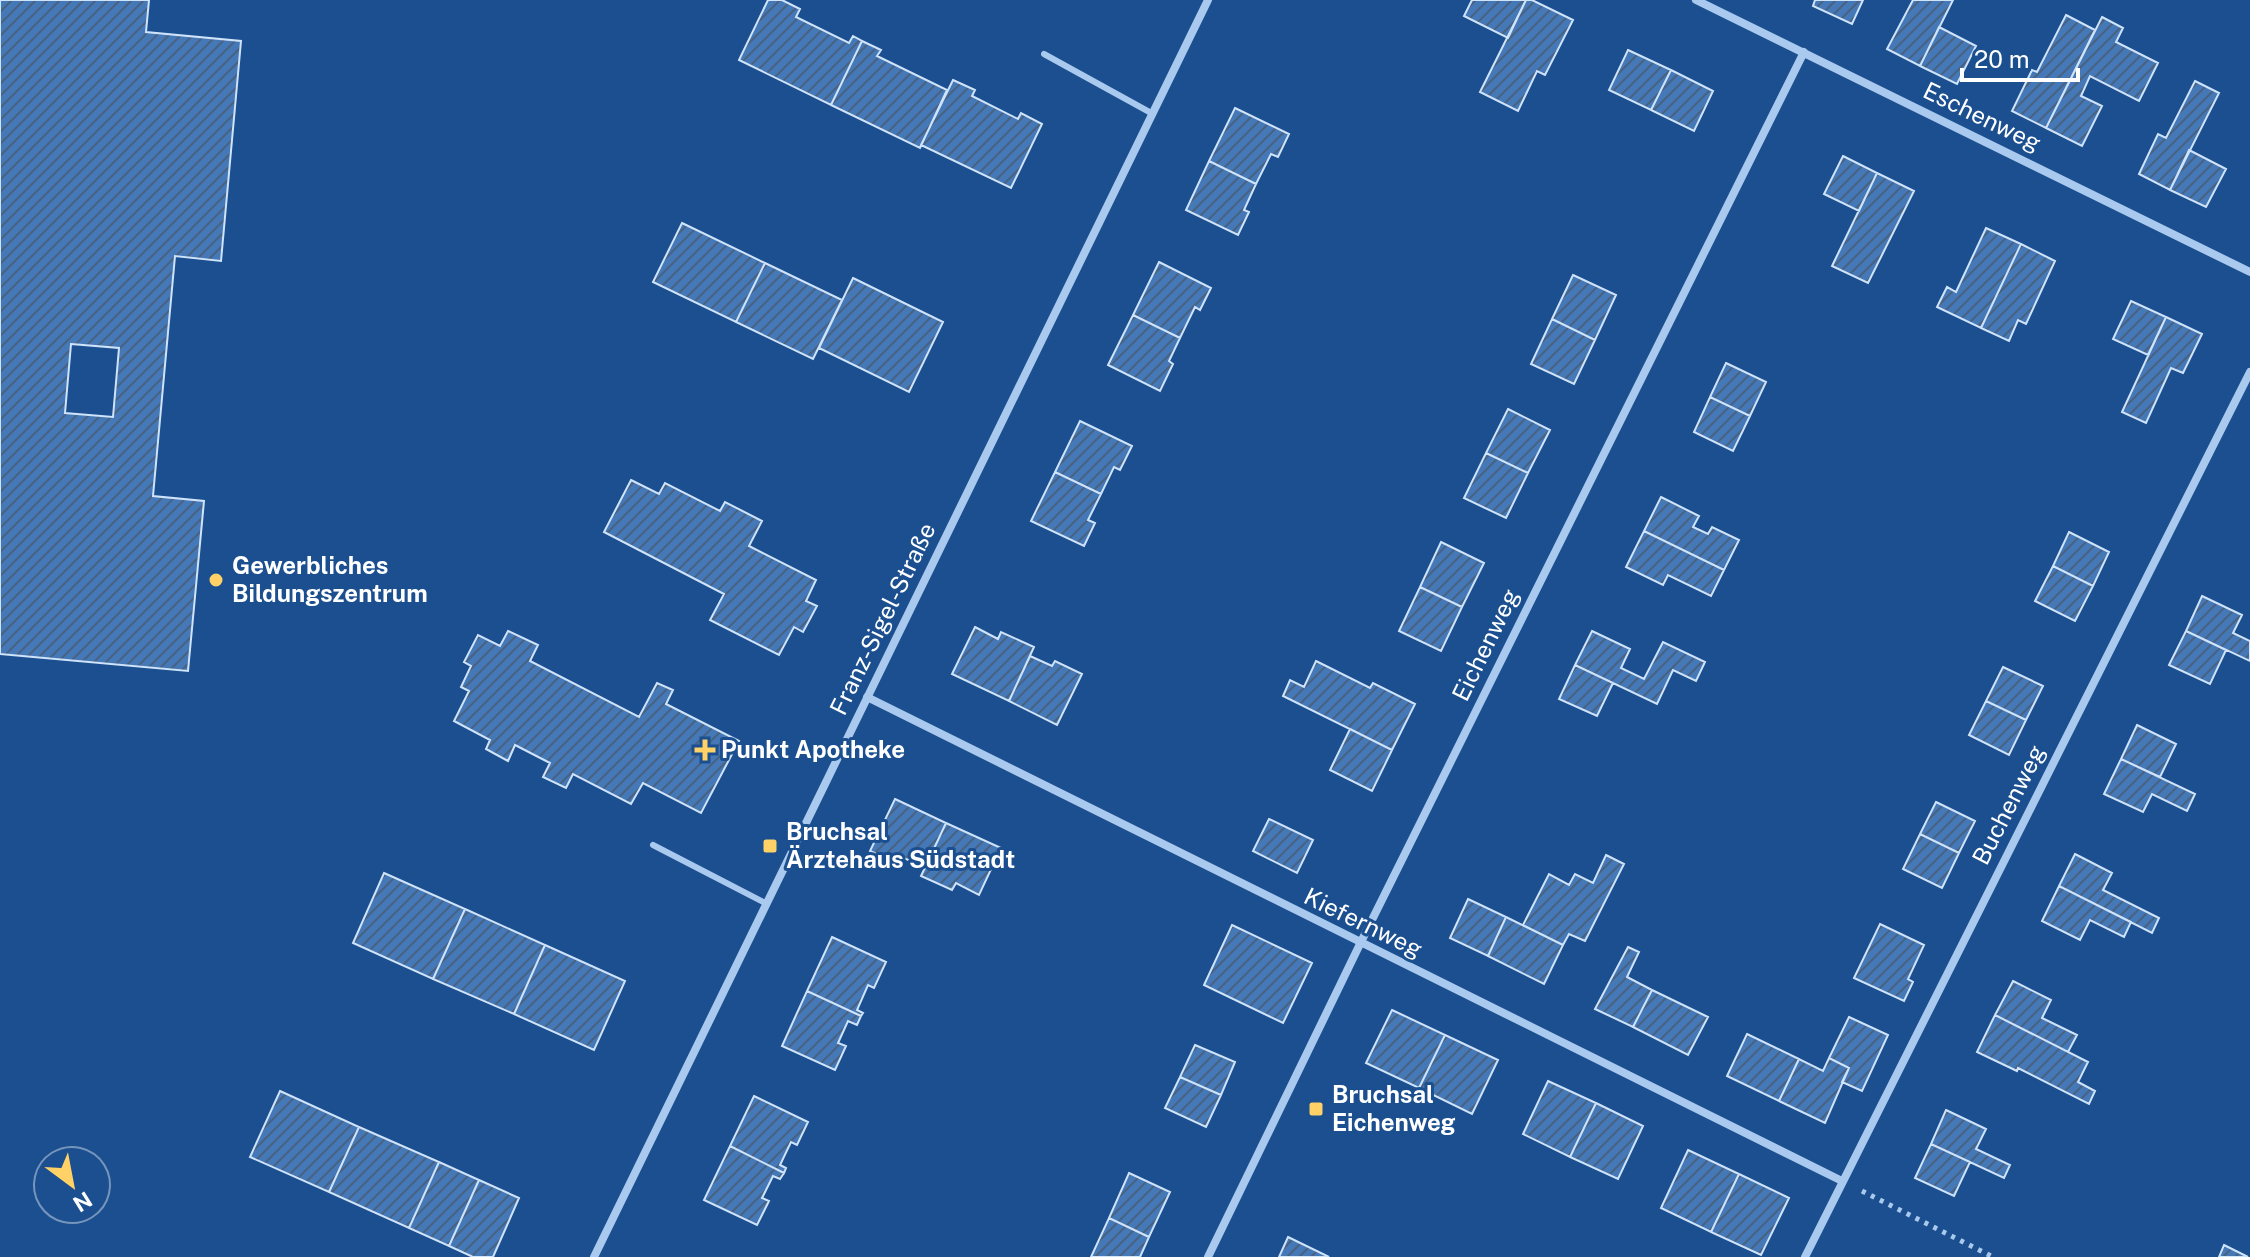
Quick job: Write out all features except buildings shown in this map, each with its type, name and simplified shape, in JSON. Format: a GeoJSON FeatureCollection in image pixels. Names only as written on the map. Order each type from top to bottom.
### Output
{"type":"FeatureCollection","features":[{"type":"Feature","properties":{"kind":"street","name":"Franz-Sigel-Straße"},"geometry":{"type":"LineString","coordinates":[[594,1257],[1208,0]]}},
{"type":"Feature","properties":{"kind":"street","name":"Eschenweg"},"geometry":{"type":"LineString","coordinates":[[1696,0],[2250,272]]}},
{"type":"Feature","properties":{"kind":"street","name":"Eichenweg"},"geometry":{"type":"LineString","coordinates":[[1208,1257],[1360,944],[1804,52]]}},
{"type":"Feature","properties":{"kind":"street","name":"Buchenweg"},"geometry":{"type":"LineString","coordinates":[[1805,1257],[2250,372]]}},
{"type":"Feature","properties":{"kind":"street","name":"Kiefernweg"},"geometry":{"type":"LineString","coordinates":[[867,697],[1842,1181]]}},
{"type":"Feature","properties":{"kind":"lane"},"geometry":{"type":"LineString","coordinates":[[1044,54],[1153,114]]}},
{"type":"Feature","properties":{"kind":"lane"},"geometry":{"type":"LineString","coordinates":[[653,845],[767,904]]}},
{"type":"Feature","properties":{"kind":"path"},"geometry":{"type":"LineString","coordinates":[[1842,1181],[1993,1257]]}},
{"type":"Feature","properties":{"kind":"place","name":"Gewerbliches Bildungszentrum"},"geometry":{"type":"Point","coordinates":[216,580]}},
{"type":"Feature","properties":{"kind":"place","name":"Punkt Apotheke"},"geometry":{"type":"Point","coordinates":[705,750]}},
{"type":"Feature","properties":{"kind":"place","name":"Bruchsal Ärztehaus Südstadt"},"geometry":{"type":"Point","coordinates":[770,846]}},
{"type":"Feature","properties":{"kind":"place","name":"Bruchsal Eichenweg"},"geometry":{"type":"Point","coordinates":[1316,1109]}}]}
